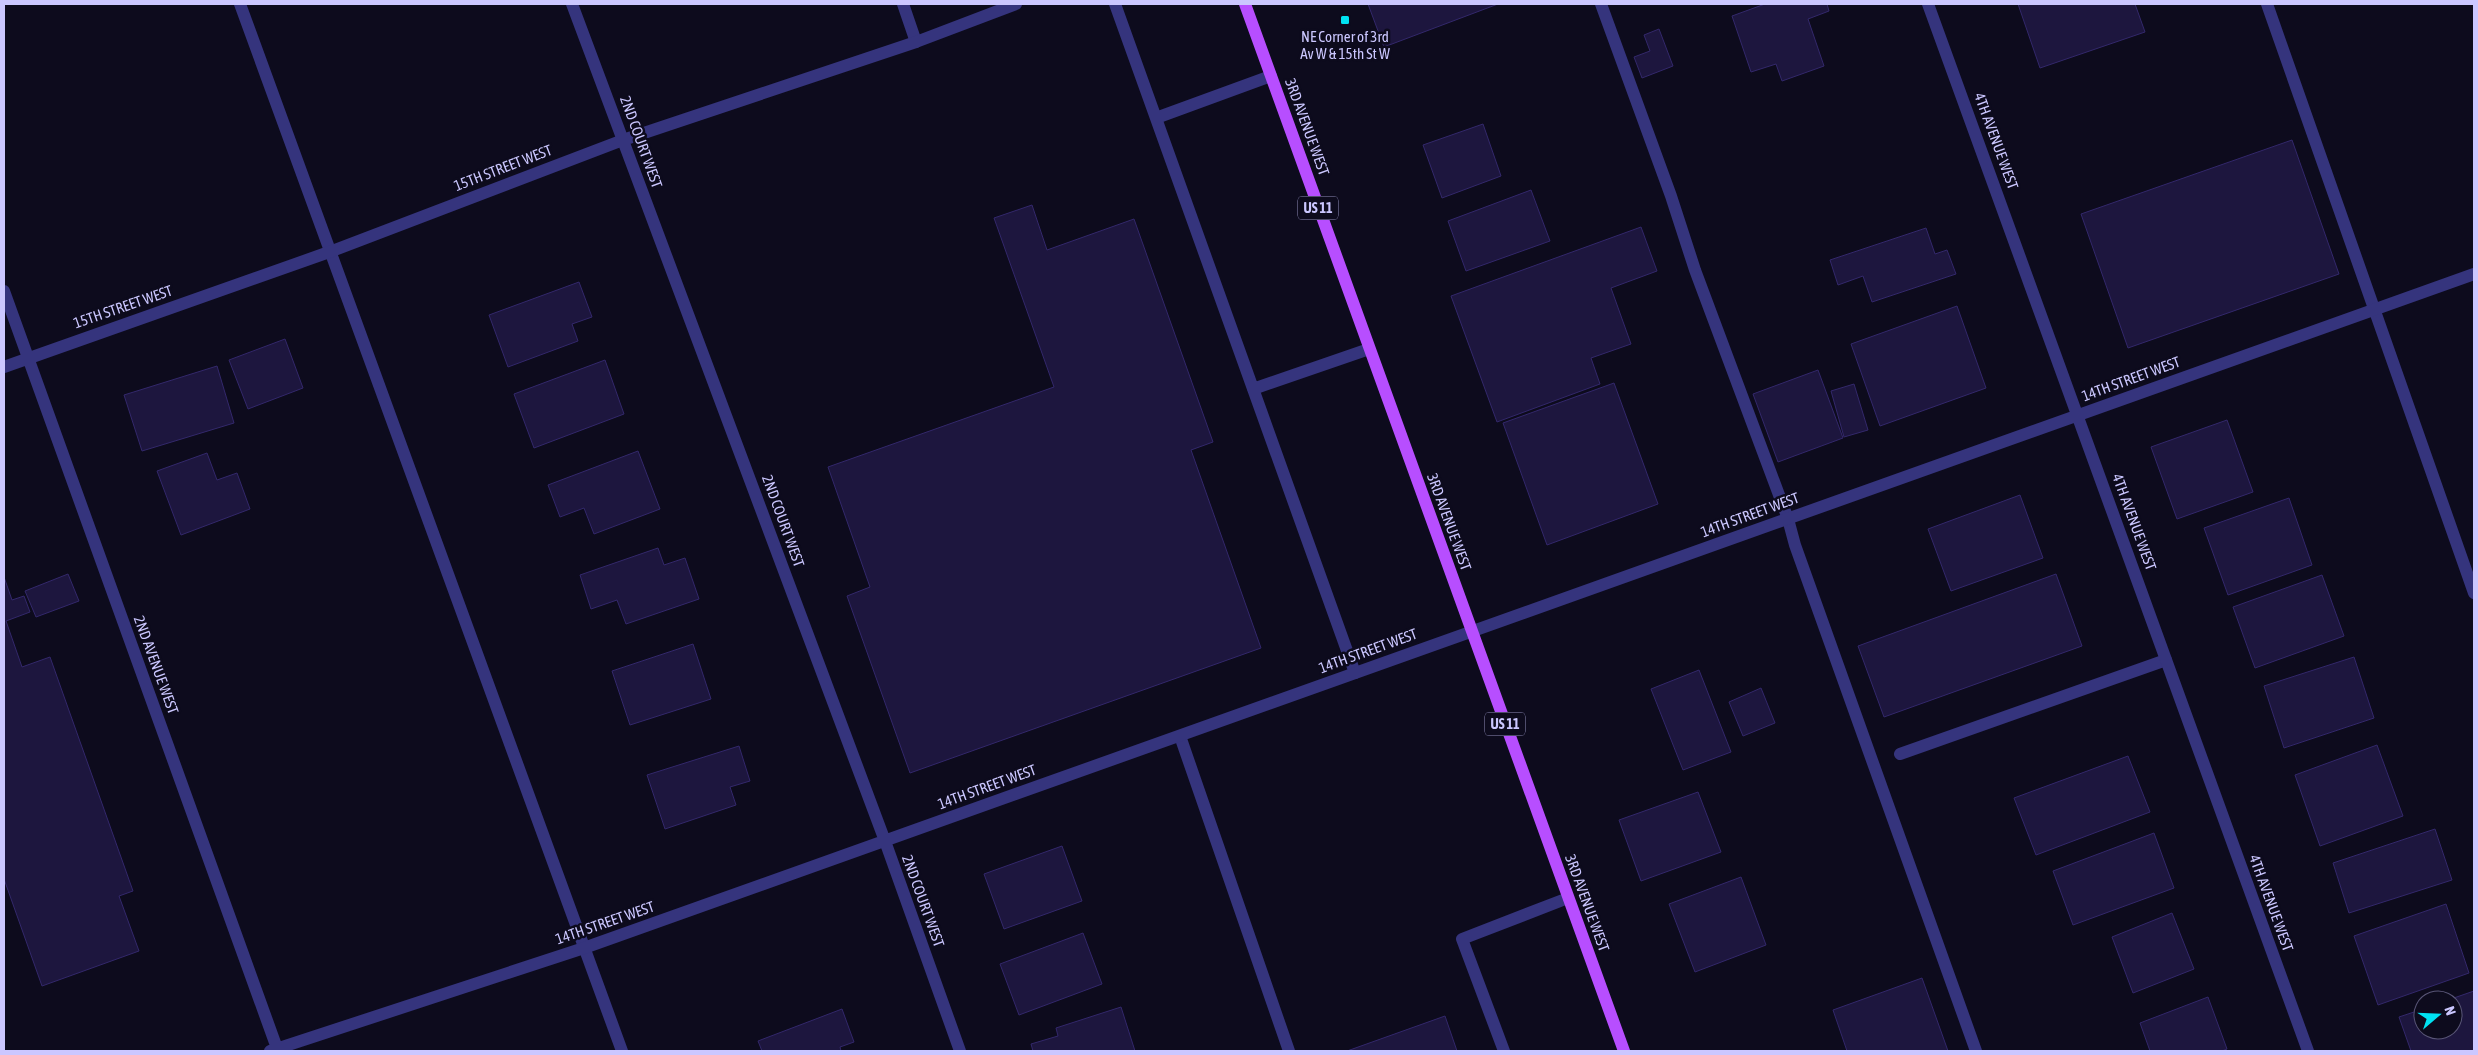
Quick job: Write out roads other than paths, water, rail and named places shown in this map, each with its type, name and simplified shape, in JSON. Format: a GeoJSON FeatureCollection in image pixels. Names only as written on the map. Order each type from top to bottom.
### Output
{"type":"FeatureCollection","features":[{"type":"Feature","properties":{"kind":"main road","name":"3RD AVENUE WEST"},"geometry":{"type":"LineString","coordinates":[[1244,4],[1624,1051]]}},
{"type":"Feature","properties":{"kind":"street"},"geometry":{"type":"LineString","coordinates":[[240,4],[332,251],[622,1051]]}},
{"type":"Feature","properties":{"kind":"street","name":"2ND COURT WEST"},"geometry":{"type":"LineString","coordinates":[[572,4],[885,841],[960,1051]]}},
{"type":"Feature","properties":{"kind":"street"},"geometry":{"type":"LineString","coordinates":[[903,4],[916,42]]}},
{"type":"Feature","properties":{"kind":"street","name":"15TH STREET WEST"},"geometry":{"type":"LineString","coordinates":[[4,367],[332,251],[623,140],[916,42],[1016,4]]}},
{"type":"Feature","properties":{"kind":"street"},"geometry":{"type":"LineString","coordinates":[[1116,4],[1354,673]]}},
{"type":"Feature","properties":{"kind":"street"},"geometry":{"type":"LineString","coordinates":[[1601,4],[1671,196],[1695,270],[1788,519],[1812,592],[1976,1051]]}},
{"type":"Feature","properties":{"kind":"street","name":"4TH AVENUE WEST"},"geometry":{"type":"LineString","coordinates":[[1928,4],[2308,1051]]}},
{"type":"Feature","properties":{"kind":"street"},"geometry":{"type":"LineString","coordinates":[[2267,4],[2373,309],[2422,440],[2474,593]]}},
{"type":"Feature","properties":{"kind":"street"},"geometry":{"type":"LineString","coordinates":[[1156,118],[1271,76]]}},
{"type":"Feature","properties":{"kind":"street","name":"14TH STREET WEST"},"geometry":{"type":"LineString","coordinates":[[275,1050],[584,948],[2474,274]]}},
{"type":"Feature","properties":{"kind":"street","name":"2ND AVENUE WEST"},"geometry":{"type":"LineString","coordinates":[[4,291],[275,1050]]}},
{"type":"Feature","properties":{"kind":"street"},"geometry":{"type":"LineString","coordinates":[[1253,389],[1369,349]]}},
{"type":"Feature","properties":{"kind":"street"},"geometry":{"type":"LineString","coordinates":[[1900,754],[2166,660]]}},
{"type":"Feature","properties":{"kind":"street"},"geometry":{"type":"LineString","coordinates":[[1180,736],[1289,1051]]}},
{"type":"Feature","properties":{"kind":"street"},"geometry":{"type":"LineString","coordinates":[[1504,1051],[1462,939],[1568,898]]}},
{"type":"Feature","properties":{"kind":"place","name":"NE Corner of 3rd Av W & 15th St W"},"geometry":{"type":"Point","coordinates":[1345,20]}}]}
